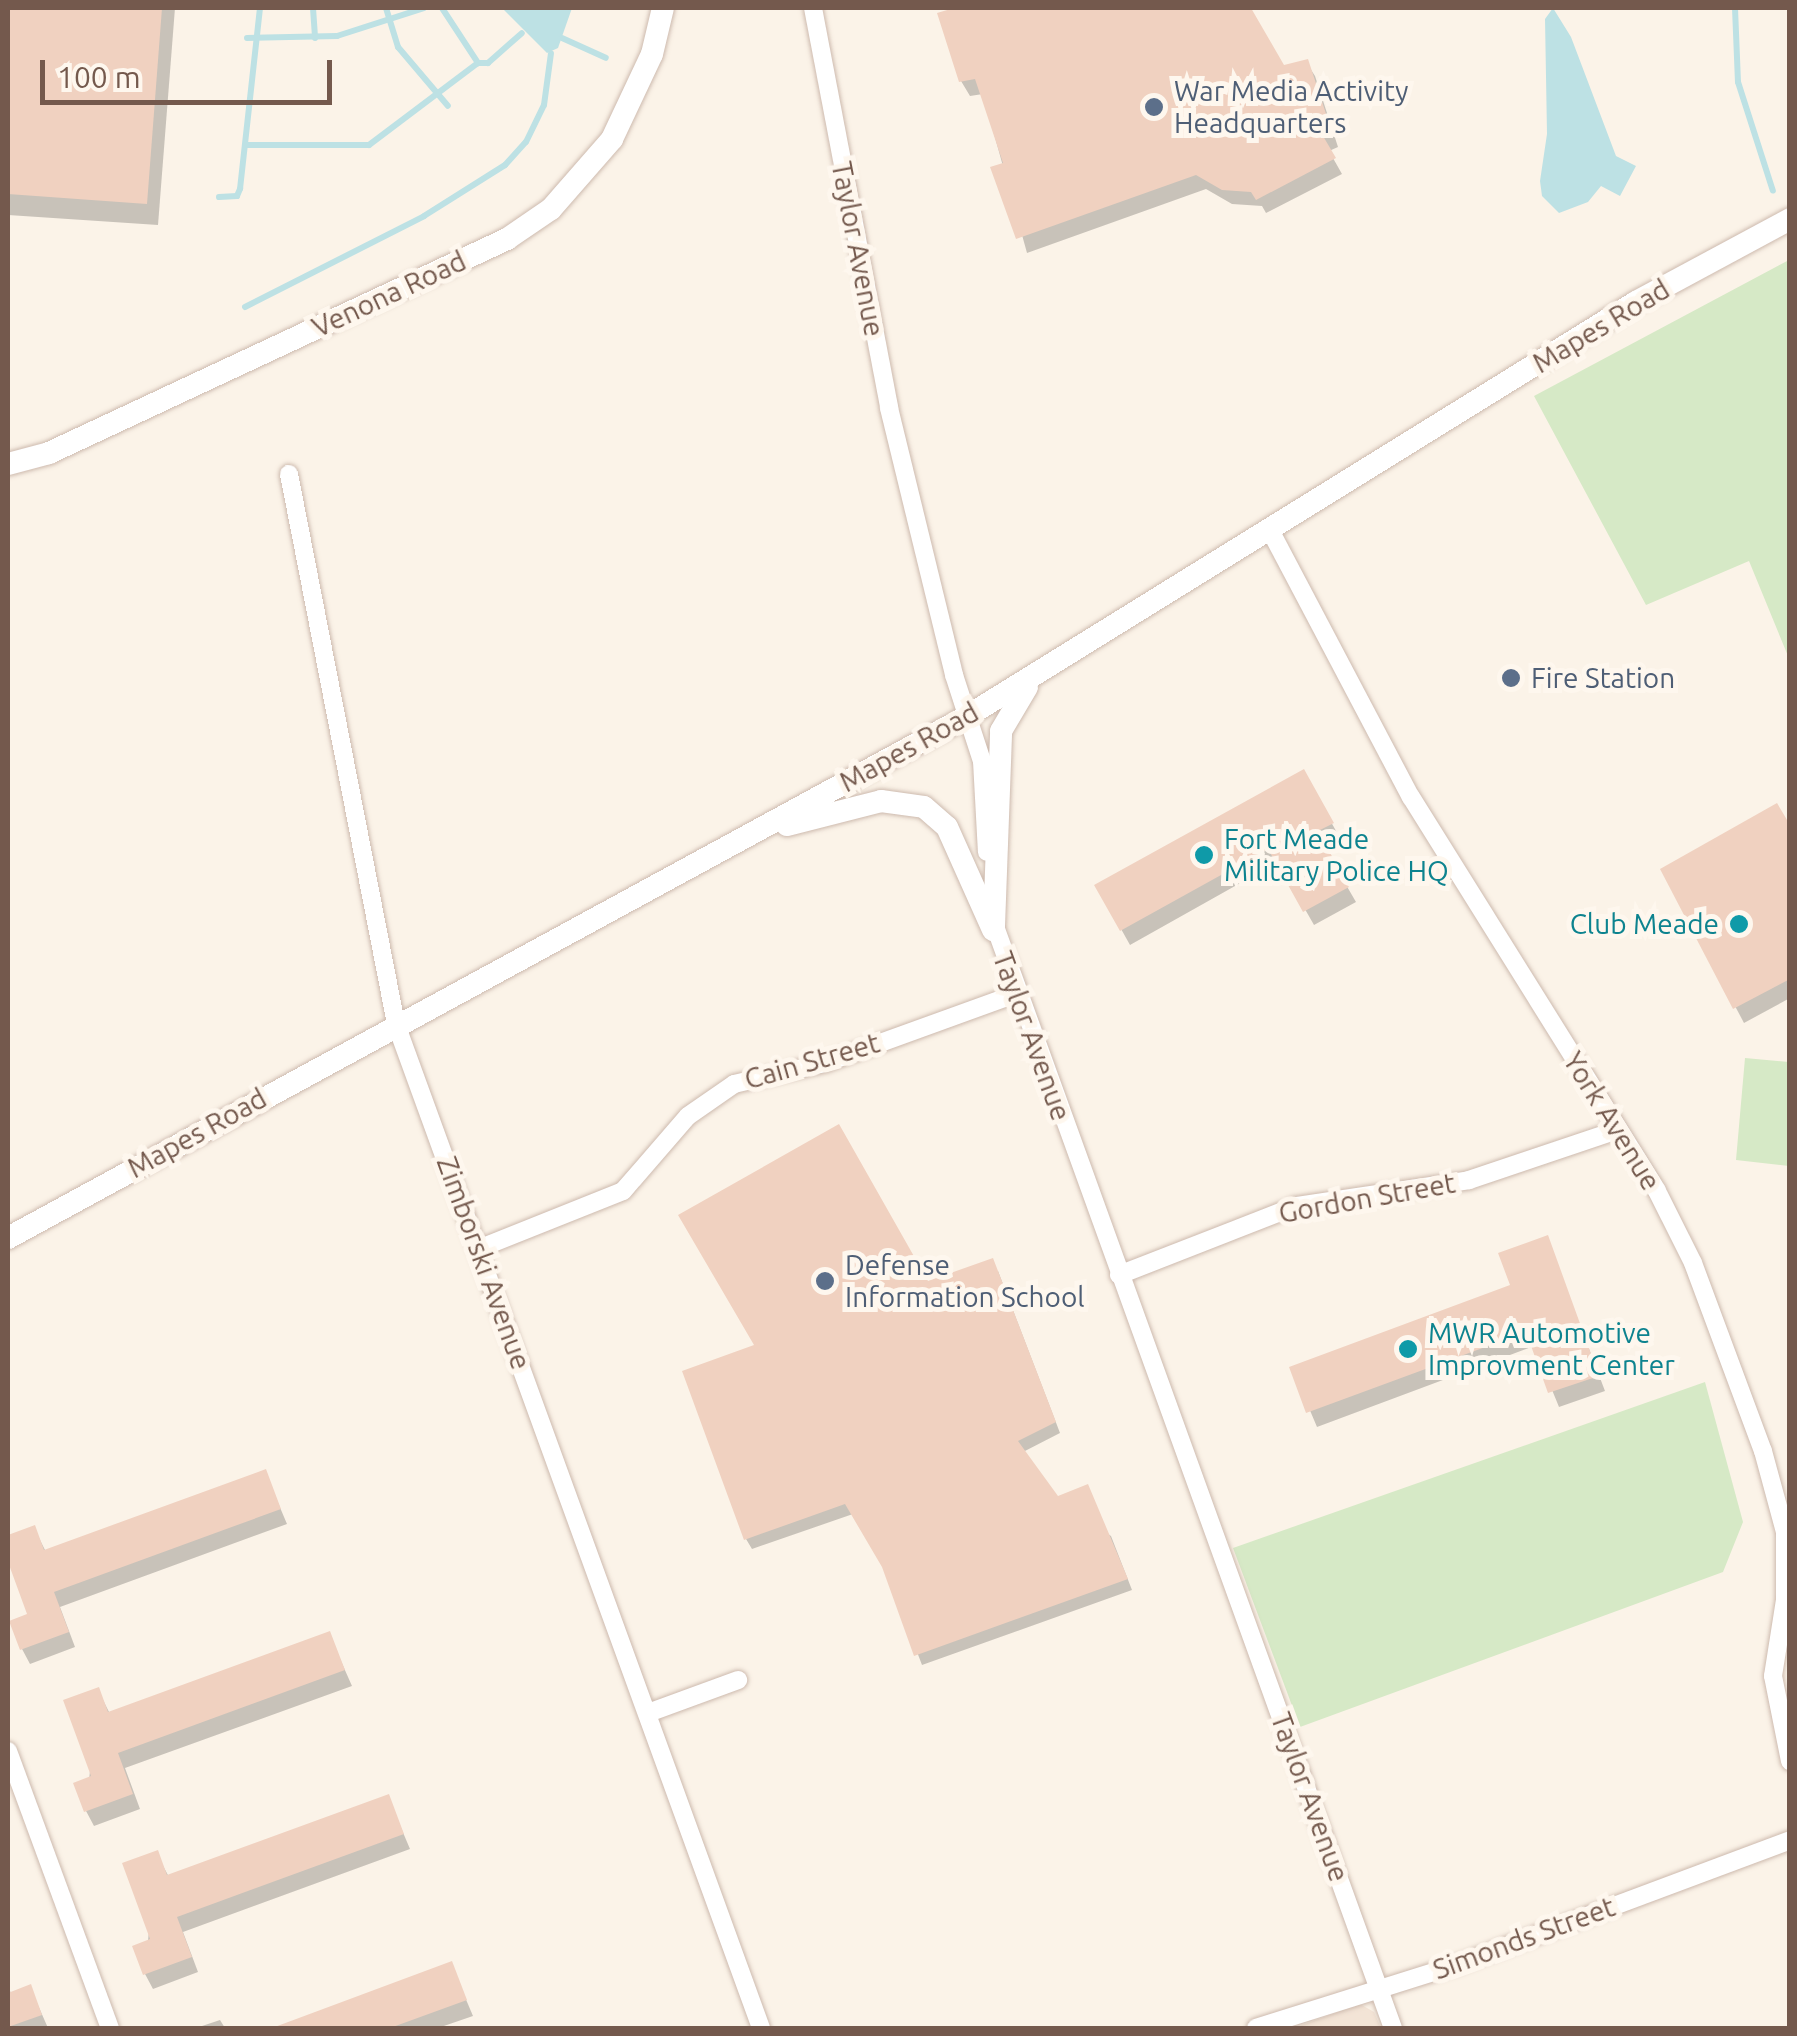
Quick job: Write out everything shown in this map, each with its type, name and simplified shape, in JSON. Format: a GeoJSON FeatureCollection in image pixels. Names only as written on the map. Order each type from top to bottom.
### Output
{"type":"FeatureCollection","features":[{"type":"Feature","properties":{"kind":"street","name":"Venona Road"},"geometry":{"type":"LineString","coordinates":[[8,464],[49,453],[506,240],[551,209],[612,139],[652,54],[662,8]]}},
{"type":"Feature","properties":{"kind":"street","name":"Taylor Avenue"},"geometry":{"type":"LineString","coordinates":[[813,8],[889,408],[985,779],[994,930],[1393,2028]]}},
{"type":"Feature","properties":{"kind":"street","name":"Mapes Road"},"geometry":{"type":"LineString","coordinates":[[8,1238],[966,717],[1271,532],[1636,302],[1790,219]]}},
{"type":"Feature","properties":{"kind":"street","name":"Zimborski Avenue"},"geometry":{"type":"LineString","coordinates":[[289,474],[396,1024],[761,2028]]}},
{"type":"Feature","properties":{"kind":"street","name":"York Avenue"},"geometry":{"type":"LineString","coordinates":[[1271,532],[1411,798],[1618,1130],[1693,1263],[1775,1491],[1787,1568],[1774,1700],[1790,1761]]}},
{"type":"Feature","properties":{"kind":"street"},"geometry":{"type":"LineString","coordinates":[[994,930],[1002,838],[1001,731],[1040,672]]}},
{"type":"Feature","properties":{"kind":"street"},"geometry":{"type":"LineString","coordinates":[[736,841],[862,804],[912,802],[947,827],[994,930]]}},
{"type":"Feature","properties":{"kind":"street","name":"Cain Street"},"geometry":{"type":"LineString","coordinates":[[478,1249],[623,1191],[688,1116],[734,1084],[826,1063],[1016,994]]}},
{"type":"Feature","properties":{"kind":"street","name":"Gordon Street"},"geometry":{"type":"LineString","coordinates":[[1119,1275],[1296,1206],[1470,1180],[1618,1130]]}},
{"type":"Feature","properties":{"kind":"street"},"geometry":{"type":"LineString","coordinates":[[648,1713],[738,1680]]}},
{"type":"Feature","properties":{"kind":"street"},"geometry":{"type":"LineString","coordinates":[[8,1751],[110,2028]]}},
{"type":"Feature","properties":{"kind":"street","name":"Simonds Street"},"geometry":{"type":"LineString","coordinates":[[1256,2028],[1459,1964],[1790,1840]]}},
{"type":"Feature","properties":{"kind":"shaded area"},"geometry":{"type":"Polygon","coordinates":[[[1360,2004],[1374,2012],[1381,2028],[1294,2028],[1360,2004]]]}},
{"type":"Feature","properties":{"kind":"green space"},"geometry":{"type":"Polygon","coordinates":[[[1789,260],[1788,656],[1749,561],[1646,605],[1534,396],[1789,260]]]}},
{"type":"Feature","properties":{"kind":"green space"},"geometry":{"type":"Polygon","coordinates":[[[1745,1058],[1789,1062],[1789,1166],[1736,1160],[1745,1058]]]}},
{"type":"Feature","properties":{"kind":"green space"},"geometry":{"type":"Polygon","coordinates":[[[1705,1382],[1743,1522],[1723,1572],[1300,1727],[1233,1548],[1705,1382]]]}},
{"type":"Feature","properties":{"kind":"water"},"geometry":{"type":"Polygon","coordinates":[[[502,8],[572,8],[558,48],[547,53],[502,8]]]}},
{"type":"Feature","properties":{"kind":"water"},"geometry":{"type":"Polygon","coordinates":[[[1553,8],[1571,37],[1616,156],[1636,166],[1620,196],[1601,186],[1588,202],[1559,213],[1542,196],[1540,181],[1547,134],[1545,19],[1553,8]]]}},
{"type":"Feature","properties":{"kind":"building"},"geometry":{"type":"Polygon","coordinates":[[[8,8],[162,8],[147,204],[8,194],[8,8]]]}},
{"type":"Feature","properties":{"kind":"building","name":"War Media Activity Headquarters"},"geometry":{"type":"Polygon","coordinates":[[[954,8],[1251,8],[1284,65],[1308,59],[1332,132],[1323,136],[1336,158],[1256,200],[1251,192],[1222,190],[1196,175],[1016,239],[990,167],[1003,163],[975,79],[959,82],[937,13],[954,8]]]}},
{"type":"Feature","properties":{"kind":"building","name":"Fort Meade Military Police HQ"},"geometry":{"type":"Polygon","coordinates":[[[1304,769],[1334,823],[1318,831],[1349,887],[1303,912],[1268,849],[1120,931],[1094,885],[1304,769]]]}},
{"type":"Feature","properties":{"kind":"building","name":"Club Meade"},"geometry":{"type":"Polygon","coordinates":[[[1777,803],[1790,825],[1790,979],[1733,1009],[1660,869],[1777,803]]]}},
{"type":"Feature","properties":{"kind":"building"},"geometry":{"type":"Polygon","coordinates":[[[839,1124],[928,1281],[993,1258],[1056,1422],[1018,1441],[1058,1496],[1088,1484],[1128,1579],[914,1656],[882,1567],[845,1504],[744,1540],[682,1371],[754,1345],[678,1215],[839,1124]]]}},
{"type":"Feature","properties":{"kind":"building"},"geometry":{"type":"Polygon","coordinates":[[[1548,1235],[1599,1376],[1548,1393],[1526,1332],[1306,1413],[1289,1367],[1510,1285],[1498,1253],[1548,1235]]]}},
{"type":"Feature","properties":{"kind":"building"},"geometry":{"type":"Polygon","coordinates":[[[266,1469],[281,1509],[54,1592],[69,1632],[20,1650],[9,1621],[27,1614],[8,1562],[8,1535],[35,1525],[44,1550],[266,1469]]]}},
{"type":"Feature","properties":{"kind":"building"},"geometry":{"type":"Polygon","coordinates":[[[330,1631],[345,1670],[118,1753],[133,1794],[84,1812],[73,1783],[91,1776],[63,1700],[99,1687],[108,1712],[330,1631]]]}},
{"type":"Feature","properties":{"kind":"building"},"geometry":{"type":"Polygon","coordinates":[[[389,1794],[404,1834],[177,1917],[192,1957],[143,1975],[132,1946],[150,1939],[122,1863],[158,1850],[167,1875],[389,1794]]]}},
{"type":"Feature","properties":{"kind":"building"},"geometry":{"type":"Polygon","coordinates":[[[452,1961],[467,2000],[390,2028],[272,2028],[452,1961]]]}},
{"type":"Feature","properties":{"kind":"building"},"geometry":{"type":"Polygon","coordinates":[[[31,1984],[42,2015],[8,2027],[8,1993],[31,1984]]]}},
{"type":"Feature","properties":{"kind":"waterway"},"geometry":{"type":"LineString","coordinates":[[219,197],[237,196],[240,189],[260,8]]}},
{"type":"Feature","properties":{"kind":"waterway"},"geometry":{"type":"LineString","coordinates":[[313,8],[315,38]]}},
{"type":"Feature","properties":{"kind":"waterway"},"geometry":{"type":"LineString","coordinates":[[386,8],[398,47],[448,106]]}},
{"type":"Feature","properties":{"kind":"waterway"},"geometry":{"type":"LineString","coordinates":[[247,38],[337,36],[424,8]]}},
{"type":"Feature","properties":{"kind":"waterway"},"geometry":{"type":"LineString","coordinates":[[442,8],[478,63],[488,63],[522,33]]}},
{"type":"Feature","properties":{"kind":"waterway"},"geometry":{"type":"LineString","coordinates":[[1735,8],[1738,82],[1773,191]]}},
{"type":"Feature","properties":{"kind":"waterway"},"geometry":{"type":"LineString","coordinates":[[562,38],[606,58]]}},
{"type":"Feature","properties":{"kind":"waterway"},"geometry":{"type":"LineString","coordinates":[[245,307],[424,216],[505,165],[526,142],[544,105],[551,53]]}},
{"type":"Feature","properties":{"kind":"waterway"},"geometry":{"type":"LineString","coordinates":[[245,145],[369,145],[478,63]]}},
{"type":"Feature","properties":{"kind":"place","name":"War Media Activity Headquarters"},"geometry":{"type":"Point","coordinates":[1154,107]}},
{"type":"Feature","properties":{"kind":"place","name":"Fire Station"},"geometry":{"type":"Point","coordinates":[1511,678]}},
{"type":"Feature","properties":{"kind":"place","name":"Fort Meade Military Police HQ"},"geometry":{"type":"Point","coordinates":[1204,855]}},
{"type":"Feature","properties":{"kind":"place","name":"Club Meade"},"geometry":{"type":"Point","coordinates":[1739,924]}},
{"type":"Feature","properties":{"kind":"place","name":"Defense Information School"},"geometry":{"type":"Point","coordinates":[825,1281]}},
{"type":"Feature","properties":{"kind":"place","name":"MWR Automotive Improvment Center"},"geometry":{"type":"Point","coordinates":[1408,1349]}}]}
